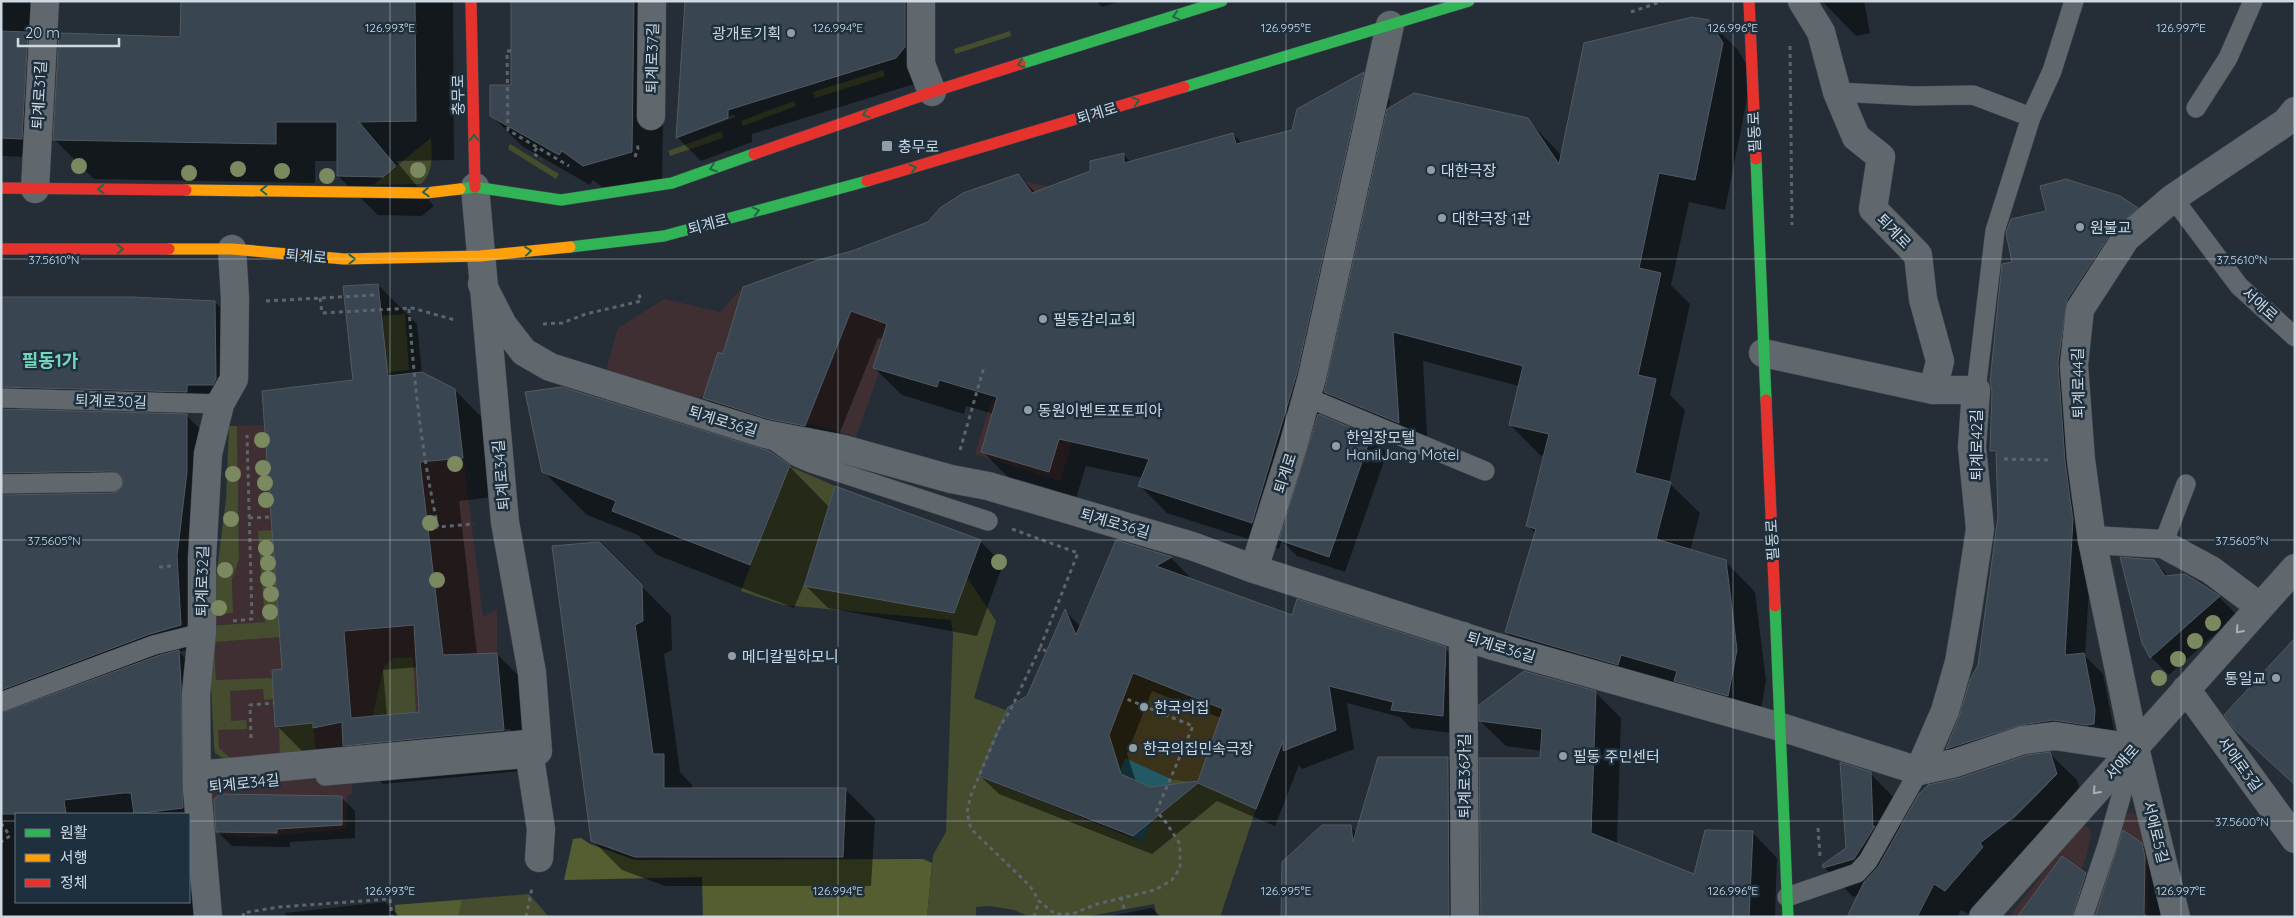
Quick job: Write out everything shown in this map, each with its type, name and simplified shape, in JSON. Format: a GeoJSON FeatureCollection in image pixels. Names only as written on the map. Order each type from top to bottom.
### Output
{"type":"FeatureCollection","features":[{"type":"Feature","properties":{"kind":"main road","name":"충무로"},"geometry":{"type":"LineString","coordinates":[[471,1],[475,187]]}},
{"type":"Feature","properties":{"kind":"main road"},"geometry":{"type":"LineString","coordinates":[[1,188],[426,193],[475,187],[560,200],[672,183],[932,92],[1222,1]]}},
{"type":"Feature","properties":{"kind":"main road","name":"퇴계로"},"geometry":{"type":"LineString","coordinates":[[1,249],[232,249],[344,259],[480,256],[625,242],[664,236],[926,164],[1469,1]]}},
{"type":"Feature","properties":{"kind":"main road","name":"필동로"},"geometry":{"type":"LineString","coordinates":[[1749,1],[1788,917]]}},
{"type":"Feature","properties":{"kind":"street","name":"퇴계로31길"},"geometry":{"type":"LineString","coordinates":[[35,189],[44,1]]}},
{"type":"Feature","properties":{"kind":"street","name":"퇴계로37길"},"geometry":{"type":"LineString","coordinates":[[651,116],[652,1]]}},
{"type":"Feature","properties":{"kind":"street"},"geometry":{"type":"LineString","coordinates":[[920,1],[921,64],[932,92]]}},
{"type":"Feature","properties":{"kind":"street","name":"퇴계로"},"geometry":{"type":"LineString","coordinates":[[1802,1],[1821,32],[1837,92],[1856,137],[1881,157],[1874,209],[1918,255],[1923,298],[1940,361],[1933,390]]}},
{"type":"Feature","properties":{"kind":"street","name":"퇴계로"},"geometry":{"type":"LineString","coordinates":[[1254,569],[1306,398],[1390,25]]}},
{"type":"Feature","properties":{"kind":"street","name":"퇴계로44길"},"geometry":{"type":"LineString","coordinates":[[2135,748],[2092,540],[2081,460],[2074,365],[2080,309],[2126,238],[2173,198],[2292,121]]}},
{"type":"Feature","properties":{"kind":"street"},"geometry":{"type":"LineString","coordinates":[[475,187],[480,256]]}},
{"type":"Feature","properties":{"kind":"street","name":"퇴계로32길"},"geometry":{"type":"LineString","coordinates":[[208,917],[197,782],[196,694],[202,633],[202,559],[208,454],[220,404],[234,380],[235,298],[232,249]]}},
{"type":"Feature","properties":{"kind":"street","name":"퇴계로36길"},"geometry":{"type":"LineString","coordinates":[[480,256],[482,284],[494,325],[524,352],[550,367],[765,434],[844,449],[951,479],[988,486],[1192,546],[1254,569],[1463,636],[1781,727]]}},
{"type":"Feature","properties":{"kind":"street","name":"퇴계로34길"},"geometry":{"type":"LineString","coordinates":[[494,325],[505,522],[532,673],[534,751],[541,829],[539,858]]}},
{"type":"Feature","properties":{"kind":"street"},"geometry":{"type":"LineString","coordinates":[[1763,353],[1933,390],[1976,390]]}},
{"type":"Feature","properties":{"kind":"street","name":"퇴계로42길"},"geometry":{"type":"LineString","coordinates":[[1919,771],[1945,711],[1960,662],[1980,529],[1973,459],[1976,390]]}},
{"type":"Feature","properties":{"kind":"street"},"geometry":{"type":"LineString","coordinates":[[2092,540],[2163,544],[2212,570],[2259,606]]}},
{"type":"Feature","properties":{"kind":"street","name":"서애로"},"geometry":{"type":"LineString","coordinates":[[1983,917],[2135,748],[2259,606],[2295,568]]}},
{"type":"Feature","properties":{"kind":"street","name":"퇴계로36가길"},"geometry":{"type":"LineString","coordinates":[[1463,636],[1465,917]]}},
{"type":"Feature","properties":{"kind":"street","name":"서애로3길"},"geometry":{"type":"LineString","coordinates":[[2186,689],[2295,839]]}},
{"type":"Feature","properties":{"kind":"street"},"geometry":{"type":"LineString","coordinates":[[1781,727],[1919,771],[1954,763],[2024,740],[2055,736],[2135,748]]}},
{"type":"Feature","properties":{"kind":"street","name":"서애로5길"},"geometry":{"type":"LineString","coordinates":[[2135,748],[2176,917]]}},
{"type":"Feature","properties":{"kind":"street"},"geometry":{"type":"LineString","coordinates":[[197,782],[534,751]]}},
{"type":"Feature","properties":{"kind":"lane","name":"퇴계로42길"},"geometry":{"type":"LineString","coordinates":[[1976,390],[1995,231],[2031,117],[2052,71],[2074,1]]}},
{"type":"Feature","properties":{"kind":"lane"},"geometry":{"type":"LineString","coordinates":[[2196,108],[2228,58],[2253,1]]}},
{"type":"Feature","properties":{"kind":"lane"},"geometry":{"type":"LineString","coordinates":[[1837,92],[1915,96],[1973,95],[2031,117]]}},
{"type":"Feature","properties":{"kind":"lane","name":"서애로"},"geometry":{"type":"LineString","coordinates":[[2173,198],[2239,286],[2295,337]]}},
{"type":"Feature","properties":{"kind":"lane","name":"퇴계로30길"},"geometry":{"type":"LineString","coordinates":[[1,398],[220,404]]}},
{"type":"Feature","properties":{"kind":"lane"},"geometry":{"type":"LineString","coordinates":[[1306,398],[1485,471]]}},
{"type":"Feature","properties":{"kind":"lane"},"geometry":{"type":"LineString","coordinates":[[765,434],[797,456],[811,463],[988,521]]}},
{"type":"Feature","properties":{"kind":"lane"},"geometry":{"type":"LineString","coordinates":[[1,484],[113,482]]}},
{"type":"Feature","properties":{"kind":"lane"},"geometry":{"type":"LineString","coordinates":[[2163,544],[2186,484]]}},
{"type":"Feature","properties":{"kind":"lane"},"geometry":{"type":"LineString","coordinates":[[1,702],[154,645],[202,633]]}},
{"type":"Feature","properties":{"kind":"lane"},"geometry":{"type":"LineString","coordinates":[[2083,917],[2107,846],[2135,748]]}},
{"type":"Feature","properties":{"kind":"lane"},"geometry":{"type":"LineString","coordinates":[[1787,897],[1857,873],[1868,861],[1919,771]]}},
{"type":"Feature","properties":{"kind":"path"},"geometry":{"type":"LineString","coordinates":[[1631,12],[1663,1]]}},
{"type":"Feature","properties":{"kind":"path"},"geometry":{"type":"LineString","coordinates":[[511,50],[507,50],[508,130],[537,148],[578,169]]}},
{"type":"Feature","properties":{"kind":"path"},"geometry":{"type":"LineString","coordinates":[[537,148],[533,153],[541,159]]}},
{"type":"Feature","properties":{"kind":"path"},"geometry":{"type":"LineString","coordinates":[[320,298],[322,313],[409,309],[467,323],[494,325],[562,323],[586,314],[641,301],[638,291]]}},
{"type":"Feature","properties":{"kind":"path"},"geometry":{"type":"LineString","coordinates":[[326,298],[376,295]]}},
{"type":"Feature","properties":{"kind":"path"},"geometry":{"type":"LineString","coordinates":[[409,309],[414,381],[425,462],[438,527]]}},
{"type":"Feature","properties":{"kind":"path"},"geometry":{"type":"LineString","coordinates":[[951,479],[984,367]]}},
{"type":"Feature","properties":{"kind":"path"},"geometry":{"type":"LineString","coordinates":[[234,621],[252,619],[247,434]]}},
{"type":"Feature","properties":{"kind":"path"},"geometry":{"type":"LineString","coordinates":[[1973,459],[2081,460]]}},
{"type":"Feature","properties":{"kind":"path"},"geometry":{"type":"LineString","coordinates":[[249,518],[271,517]]}},
{"type":"Feature","properties":{"kind":"path"},"geometry":{"type":"LineString","coordinates":[[988,521],[1078,553],[1040,648],[1010,711],[1000,726],[971,795],[968,812],[971,829],[1030,886],[1039,901],[1055,914],[1072,914],[1097,904],[1155,890],[1172,880],[1180,868],[1180,844],[1163,818],[1156,812],[1193,726],[1124,698]]}},
{"type":"Feature","properties":{"kind":"path"},"geometry":{"type":"LineString","coordinates":[[428,528],[505,522]]}},
{"type":"Feature","properties":{"kind":"path"},"geometry":{"type":"LineString","coordinates":[[1040,648],[1046,650]]}},
{"type":"Feature","properties":{"kind":"path"},"geometry":{"type":"LineString","coordinates":[[252,747],[250,704],[274,703]]}},
{"type":"Feature","properties":{"kind":"path"},"geometry":{"type":"LineString","coordinates":[[1,823],[10,836],[1,842]]}},
{"type":"Feature","properties":{"kind":"path"},"geometry":{"type":"LineString","coordinates":[[1122,897],[1125,912]]}},
{"type":"Feature","properties":{"kind":"path"},"geometry":{"type":"LineString","coordinates":[[244,917],[243,912],[390,899],[392,917]]}},
{"type":"Feature","properties":{"kind":"path"},"geometry":{"type":"LineString","coordinates":[[1034,917],[1039,901]]}},
{"type":"Feature","properties":{"kind":"shaded area"},"geometry":{"type":"Polygon","coordinates":[[[1124,153],[1119,250],[1010,232],[962,387],[940,380],[937,387],[880,370],[856,437],[705,393],[695,401],[605,374],[618,328],[664,299],[720,312],[743,287],[852,251],[928,223],[940,208],[963,193],[1018,174],[1023,181],[1049,187],[1090,172],[1090,161],[1124,153]]]}},
{"type":"Feature","properties":{"kind":"shaded area"},"geometry":{"type":"Polygon","coordinates":[[[422,372],[455,389],[483,617],[497,609],[497,653],[462,655],[417,728],[418,742],[234,760],[219,748],[210,615],[233,613],[232,579],[239,553],[237,426],[264,425],[262,391],[422,372]]]}},
{"type":"Feature","properties":{"kind":"shaded area"},"geometry":{"type":"Polygon","coordinates":[[[992,399],[1078,421],[1060,481],[975,454],[992,399]]]}},
{"type":"Feature","properties":{"kind":"shaded area"},"geometry":{"type":"Polygon","coordinates":[[[353,774],[352,794],[347,796],[346,829],[250,838],[200,832],[197,788],[353,774]]]}},
{"type":"Feature","properties":{"kind":"shaded area"},"geometry":{"type":"Polygon","coordinates":[[[2130,812],[2143,819],[2148,843],[2148,917],[2090,917],[2123,817],[2130,812]]]}},
{"type":"Feature","properties":{"kind":"shaded area"},"geometry":{"type":"Polygon","coordinates":[[[2085,826],[2089,828],[2091,834],[2086,858],[2062,917],[2009,917],[2077,829],[2085,826]]]}},
{"type":"Feature","properties":{"kind":"green space"},"geometry":{"type":"Polygon","coordinates":[[[1010,31],[1011,36],[955,54],[954,49],[1010,31]]]}},
{"type":"Feature","properties":{"kind":"green space"},"geometry":{"type":"Polygon","coordinates":[[[883,70],[885,76],[815,98],[813,92],[883,70]]]}},
{"type":"Feature","properties":{"kind":"green space"},"geometry":{"type":"Polygon","coordinates":[[[794,101],[796,106],[743,126],[741,121],[794,101]]]}},
{"type":"Feature","properties":{"kind":"green space"},"geometry":{"type":"Polygon","coordinates":[[[722,131],[723,138],[670,156],[668,151],[722,131]]]}},
{"type":"Feature","properties":{"kind":"green space"},"geometry":{"type":"Polygon","coordinates":[[[431,138],[432,157],[430,169],[421,184],[373,185],[431,138]]]}},
{"type":"Feature","properties":{"kind":"green space"},"geometry":{"type":"Polygon","coordinates":[[[510,144],[559,174],[556,179],[508,149],[510,144]]]}},
{"type":"Feature","properties":{"kind":"green space"},"geometry":{"type":"Polygon","coordinates":[[[405,314],[409,370],[352,376],[350,356],[386,352],[382,316],[405,314]]]}},
{"type":"Feature","properties":{"kind":"green space"},"geometry":{"type":"Polygon","coordinates":[[[229,426],[237,426],[239,559],[232,579],[233,613],[211,615],[226,500],[229,426]]]}},
{"type":"Feature","properties":{"kind":"green space"},"geometry":{"type":"Polygon","coordinates":[[[789,466],[835,486],[804,585],[953,613],[967,577],[996,621],[974,698],[1032,720],[1025,737],[1000,726],[979,776],[1142,842],[1171,779],[1198,783],[1256,809],[1220,917],[1157,917],[1154,904],[1084,917],[1030,917],[1014,910],[990,906],[976,907],[976,917],[927,917],[933,855],[946,832],[953,635],[951,620],[783,605],[741,591],[789,466]]]}},
{"type":"Feature","properties":{"kind":"green space"},"geometry":{"type":"Polygon","coordinates":[[[272,530],[280,637],[214,642],[216,680],[273,678],[274,699],[264,700],[263,689],[230,691],[231,721],[246,720],[247,729],[218,730],[219,748],[233,760],[232,764],[215,753],[208,626],[265,622],[258,531],[272,530]]]}},
{"type":"Feature","properties":{"kind":"green space"},"geometry":{"type":"Polygon","coordinates":[[[413,657],[416,712],[371,722],[384,666],[394,658],[413,657]]]}},
{"type":"Feature","properties":{"kind":"green space"},"geometry":{"type":"Polygon","coordinates":[[[313,723],[316,756],[280,763],[279,726],[313,723]]]}},
{"type":"Feature","properties":{"kind":"green space"},"geometry":{"type":"Polygon","coordinates":[[[581,838],[590,844],[635,860],[923,859],[932,863],[927,917],[703,917],[702,877],[564,880],[573,839],[581,838]]]}},
{"type":"Feature","properties":{"kind":"green space"},"geometry":{"type":"Polygon","coordinates":[[[529,894],[549,917],[396,917],[395,905],[529,894]]]}},
{"type":"Feature","properties":{"kind":"green space"},"geometry":{"type":"Polygon","coordinates":[[[462,900],[458,917],[396,917],[395,905],[462,900]]]}},
{"type":"Feature","properties":{"kind":"sand"},"geometry":{"type":"Polygon","coordinates":[[[1133,674],[1223,709],[1198,783],[1171,779],[1125,759],[1118,773],[1109,735],[1133,674]]]}},
{"type":"Feature","properties":{"kind":"water"},"geometry":{"type":"Polygon","coordinates":[[[1125,758],[1171,779],[1142,842],[1126,834],[1147,786],[1119,773],[1125,758]]]}},
{"type":"Feature","properties":{"kind":"building"},"geometry":{"type":"Polygon","coordinates":[[[181,1],[415,1],[416,121],[359,122],[396,166],[383,177],[337,176],[337,122],[276,122],[276,144],[53,140],[59,33],[180,37],[181,1]]]}},
{"type":"Feature","properties":{"kind":"building"},"geometry":{"type":"Polygon","coordinates":[[[511,1],[634,1],[632,152],[583,166],[562,151],[559,155],[490,116],[490,85],[511,85],[511,1]]]}},
{"type":"Feature","properties":{"kind":"building"},"geometry":{"type":"Polygon","coordinates":[[[685,1],[905,1],[905,47],[896,58],[728,110],[728,118],[676,138],[685,1]]]}},
{"type":"Feature","properties":{"kind":"building"},"geometry":{"type":"Polygon","coordinates":[[[1692,17],[1709,20],[1723,43],[1695,180],[1659,173],[1639,268],[1661,273],[1638,375],[1656,379],[1635,473],[1671,482],[1656,539],[1726,560],[1737,650],[1728,696],[1674,681],[1677,671],[1621,655],[1618,665],[1505,632],[1536,529],[1526,526],[1549,434],[1509,425],[1523,366],[1393,332],[1399,423],[1324,392],[1387,109],[1414,93],[1528,118],[1559,164],[1584,43],[1692,17]]]}},
{"type":"Feature","properties":{"kind":"building"},"geometry":{"type":"Polygon","coordinates":[[[1,31],[28,32],[22,139],[1,138],[1,31]]]}},
{"type":"Feature","properties":{"kind":"building"},"geometry":{"type":"Polygon","coordinates":[[[1364,72],[1297,373],[1252,523],[1138,486],[1149,459],[1059,439],[1049,472],[981,452],[997,397],[939,380],[937,387],[873,368],[887,324],[851,311],[805,426],[769,419],[703,398],[718,352],[723,354],[743,287],[818,260],[852,251],[928,222],[940,208],[963,193],[1018,174],[1032,193],[1090,171],[1090,161],[1124,153],[1124,163],[1233,133],[1236,144],[1292,130],[1297,109],[1364,72]]]}},
{"type":"Feature","properties":{"kind":"building"},"geometry":{"type":"Polygon","coordinates":[[[2066,179],[2120,196],[2138,208],[2113,230],[2067,300],[2058,363],[2065,461],[2073,520],[2065,655],[2084,653],[2095,710],[2094,724],[2087,725],[2053,720],[2021,725],[1946,749],[1959,717],[1970,680],[1978,665],[1998,516],[1996,451],[1990,451],[1992,391],[1990,382],[2002,264],[2012,262],[2006,233],[2011,219],[2046,211],[2040,186],[2066,179]]]}},
{"type":"Feature","properties":{"kind":"building"},"geometry":{"type":"Polygon","coordinates":[[[378,284],[388,376],[422,372],[455,389],[463,458],[420,462],[443,655],[497,653],[504,730],[343,746],[342,722],[313,728],[313,723],[275,727],[272,670],[282,669],[262,391],[353,380],[343,286],[378,284]],[[414,625],[344,631],[351,718],[419,712],[414,625]]]}},
{"type":"Feature","properties":{"kind":"building"},"geometry":{"type":"Polygon","coordinates":[[[1,297],[132,297],[215,301],[216,379],[213,385],[187,385],[187,392],[1,387],[1,297]]]}},
{"type":"Feature","properties":{"kind":"building"},"geometry":{"type":"Polygon","coordinates":[[[562,387],[769,451],[790,465],[750,565],[612,511],[616,501],[542,472],[525,392],[562,387]]]}},
{"type":"Feature","properties":{"kind":"building"},"geometry":{"type":"Polygon","coordinates":[[[1,409],[187,414],[187,472],[177,556],[181,625],[150,634],[1,690],[1,495],[113,493],[119,491],[124,482],[122,476],[113,471],[1,473],[1,409]]]}},
{"type":"Feature","properties":{"kind":"building"},"geometry":{"type":"Polygon","coordinates":[[[1318,414],[1371,436],[1329,557],[1279,540],[1318,414]]]}},
{"type":"Feature","properties":{"kind":"building"},"geometry":{"type":"Polygon","coordinates":[[[835,486],[981,540],[954,613],[804,586],[835,486]]]}},
{"type":"Feature","properties":{"kind":"building","name":"한국의집"},"geometry":{"type":"Polygon","coordinates":[[[1116,540],[1172,557],[1156,566],[1292,615],[1297,599],[1446,647],[1443,716],[1391,710],[1393,702],[1329,686],[1336,730],[1283,751],[1283,741],[1256,809],[1198,783],[1133,836],[979,776],[1008,707],[1027,696],[1065,609],[1076,635],[1116,540]],[[1133,673],[1109,735],[1121,774],[1150,787],[1198,781],[1223,709],[1133,673]]]}},
{"type":"Feature","properties":{"kind":"building"},"geometry":{"type":"Polygon","coordinates":[[[599,542],[642,585],[643,621],[635,625],[653,754],[664,754],[664,788],[846,788],[843,857],[635,857],[591,841],[552,546],[599,542]]]}},
{"type":"Feature","properties":{"kind":"building"},"geometry":{"type":"Polygon","coordinates":[[[2120,557],[2154,560],[2165,576],[2185,574],[2220,596],[2150,658],[2142,643],[2120,557]]]}},
{"type":"Feature","properties":{"kind":"building","name":"통일교"},"geometry":{"type":"Polygon","coordinates":[[[2295,638],[2295,785],[2235,730],[2224,715],[2295,638]]]}},
{"type":"Feature","properties":{"kind":"building"},"geometry":{"type":"Polygon","coordinates":[[[179,650],[183,808],[134,813],[131,793],[123,793],[64,800],[66,813],[1,814],[1,713],[157,656],[179,650]]]}},
{"type":"Feature","properties":{"kind":"building"},"geometry":{"type":"Polygon","coordinates":[[[1524,671],[1596,691],[1591,833],[1694,874],[1705,830],[1753,831],[1749,917],[1481,917],[1479,758],[1540,758],[1542,729],[1479,721],[1479,705],[1524,671]]]}},
{"type":"Feature","properties":{"kind":"building"},"geometry":{"type":"Polygon","coordinates":[[[2050,752],[2057,774],[2015,816],[1980,843],[1983,847],[1945,891],[1934,884],[1917,917],[1847,917],[1864,882],[1878,867],[1919,794],[1928,785],[1960,778],[2027,755],[2050,752]]]}},
{"type":"Feature","properties":{"kind":"building"},"geometry":{"type":"Polygon","coordinates":[[[1378,757],[1448,757],[1449,917],[1281,917],[1282,862],[1322,825],[1351,825],[1353,842],[1378,757]]]}},
{"type":"Feature","properties":{"kind":"building"},"geometry":{"type":"Polygon","coordinates":[[[1840,762],[1871,772],[1873,827],[1875,826],[1854,859],[1823,868],[1822,865],[1846,848],[1840,762]]]}},
{"type":"Feature","properties":{"kind":"building"},"geometry":{"type":"Polygon","coordinates":[[[220,794],[342,796],[342,825],[277,829],[277,833],[216,832],[214,799],[220,794]]]}},
{"type":"Feature","properties":{"kind":"building"},"geometry":{"type":"Polygon","coordinates":[[[2123,830],[2142,843],[2145,857],[2144,914],[2148,917],[2095,917],[2123,830]]]}},
{"type":"Feature","properties":{"kind":"building"},"geometry":{"type":"Polygon","coordinates":[[[2062,856],[2086,873],[2072,917],[2017,917],[2062,856]]]}},
{"type":"Feature","properties":{"kind":"traffic: fast"},"geometry":{"type":"LineString","coordinates":[[1020,64],[1222,1]]}},
{"type":"Feature","properties":{"kind":"traffic: fast"},"geometry":{"type":"LineString","coordinates":[[1184,87],[1469,1]]}},
{"type":"Feature","properties":{"kind":"traffic: fast"},"geometry":{"type":"LineString","coordinates":[[460,189],[475,187],[561,200],[672,183],[754,154]]}},
{"type":"Feature","properties":{"kind":"traffic: fast"},"geometry":{"type":"LineString","coordinates":[[1756,159],[1766,400]]}},
{"type":"Feature","properties":{"kind":"traffic: fast"},"geometry":{"type":"LineString","coordinates":[[570,247],[664,236],[867,181]]}},
{"type":"Feature","properties":{"kind":"traffic: fast"},"geometry":{"type":"LineString","coordinates":[[1775,606],[1788,917]]}},
{"type":"Feature","properties":{"kind":"traffic: slow"},"geometry":{"type":"LineString","coordinates":[[186,190],[426,193],[460,189]]}},
{"type":"Feature","properties":{"kind":"traffic: slow"},"geometry":{"type":"LineString","coordinates":[[169,249],[232,249],[344,259],[480,256],[570,247]]}},
{"type":"Feature","properties":{"kind":"traffic: jam"},"geometry":{"type":"LineString","coordinates":[[471,1],[475,187]]}},
{"type":"Feature","properties":{"kind":"traffic: jam"},"geometry":{"type":"LineString","coordinates":[[1749,1],[1756,159]]}},
{"type":"Feature","properties":{"kind":"traffic: jam"},"geometry":{"type":"LineString","coordinates":[[754,154],[932,92],[1020,64]]}},
{"type":"Feature","properties":{"kind":"traffic: jam"},"geometry":{"type":"LineString","coordinates":[[867,181],[1184,87]]}},
{"type":"Feature","properties":{"kind":"traffic: jam"},"geometry":{"type":"LineString","coordinates":[[1,188],[186,190]]}},
{"type":"Feature","properties":{"kind":"traffic: jam"},"geometry":{"type":"LineString","coordinates":[[1,249],[169,249]]}},
{"type":"Feature","properties":{"kind":"traffic: jam"},"geometry":{"type":"LineString","coordinates":[[1766,400],[1775,606]]}},
{"type":"Feature","properties":{"kind":"place","name":"광개토기획"},"geometry":{"type":"Point","coordinates":[791,33]}},
{"type":"Feature","properties":{"kind":"place","name":"충무로"},"geometry":{"type":"Point","coordinates":[887,146]}},
{"type":"Feature","properties":{"kind":"place","name":"대한극장"},"geometry":{"type":"Point","coordinates":[1431,170]}},
{"type":"Feature","properties":{"kind":"place","name":"대한극장 1관"},"geometry":{"type":"Point","coordinates":[1442,218]}},
{"type":"Feature","properties":{"kind":"place","name":"원불교"},"geometry":{"type":"Point","coordinates":[2080,227]}},
{"type":"Feature","properties":{"kind":"place","name":"필동감리교회"},"geometry":{"type":"Point","coordinates":[1043,319]}},
{"type":"Feature","properties":{"kind":"place","name":"동원이벤트포토피아"},"geometry":{"type":"Point","coordinates":[1028,410]}},
{"type":"Feature","properties":{"kind":"place","name":"한일장모텔 HanilJang Motel"},"geometry":{"type":"Point","coordinates":[1336,446]}},
{"type":"Feature","properties":{"kind":"place","name":"메디칼필하모니"},"geometry":{"type":"Point","coordinates":[732,656]}},
{"type":"Feature","properties":{"kind":"place","name":"통일교"},"geometry":{"type":"Point","coordinates":[2276,678]}},
{"type":"Feature","properties":{"kind":"place","name":"한국의집"},"geometry":{"type":"Point","coordinates":[1144,707]}},
{"type":"Feature","properties":{"kind":"place","name":"한국의집민속극장"},"geometry":{"type":"Point","coordinates":[1133,748]}},
{"type":"Feature","properties":{"kind":"place","name":"필동 주민센터"},"geometry":{"type":"Point","coordinates":[1563,756]}},
{"type":"Feature","properties":{"kind":"district","name":"필동1가"},"geometry":{"type":"Point","coordinates":[50,360]}}]}
